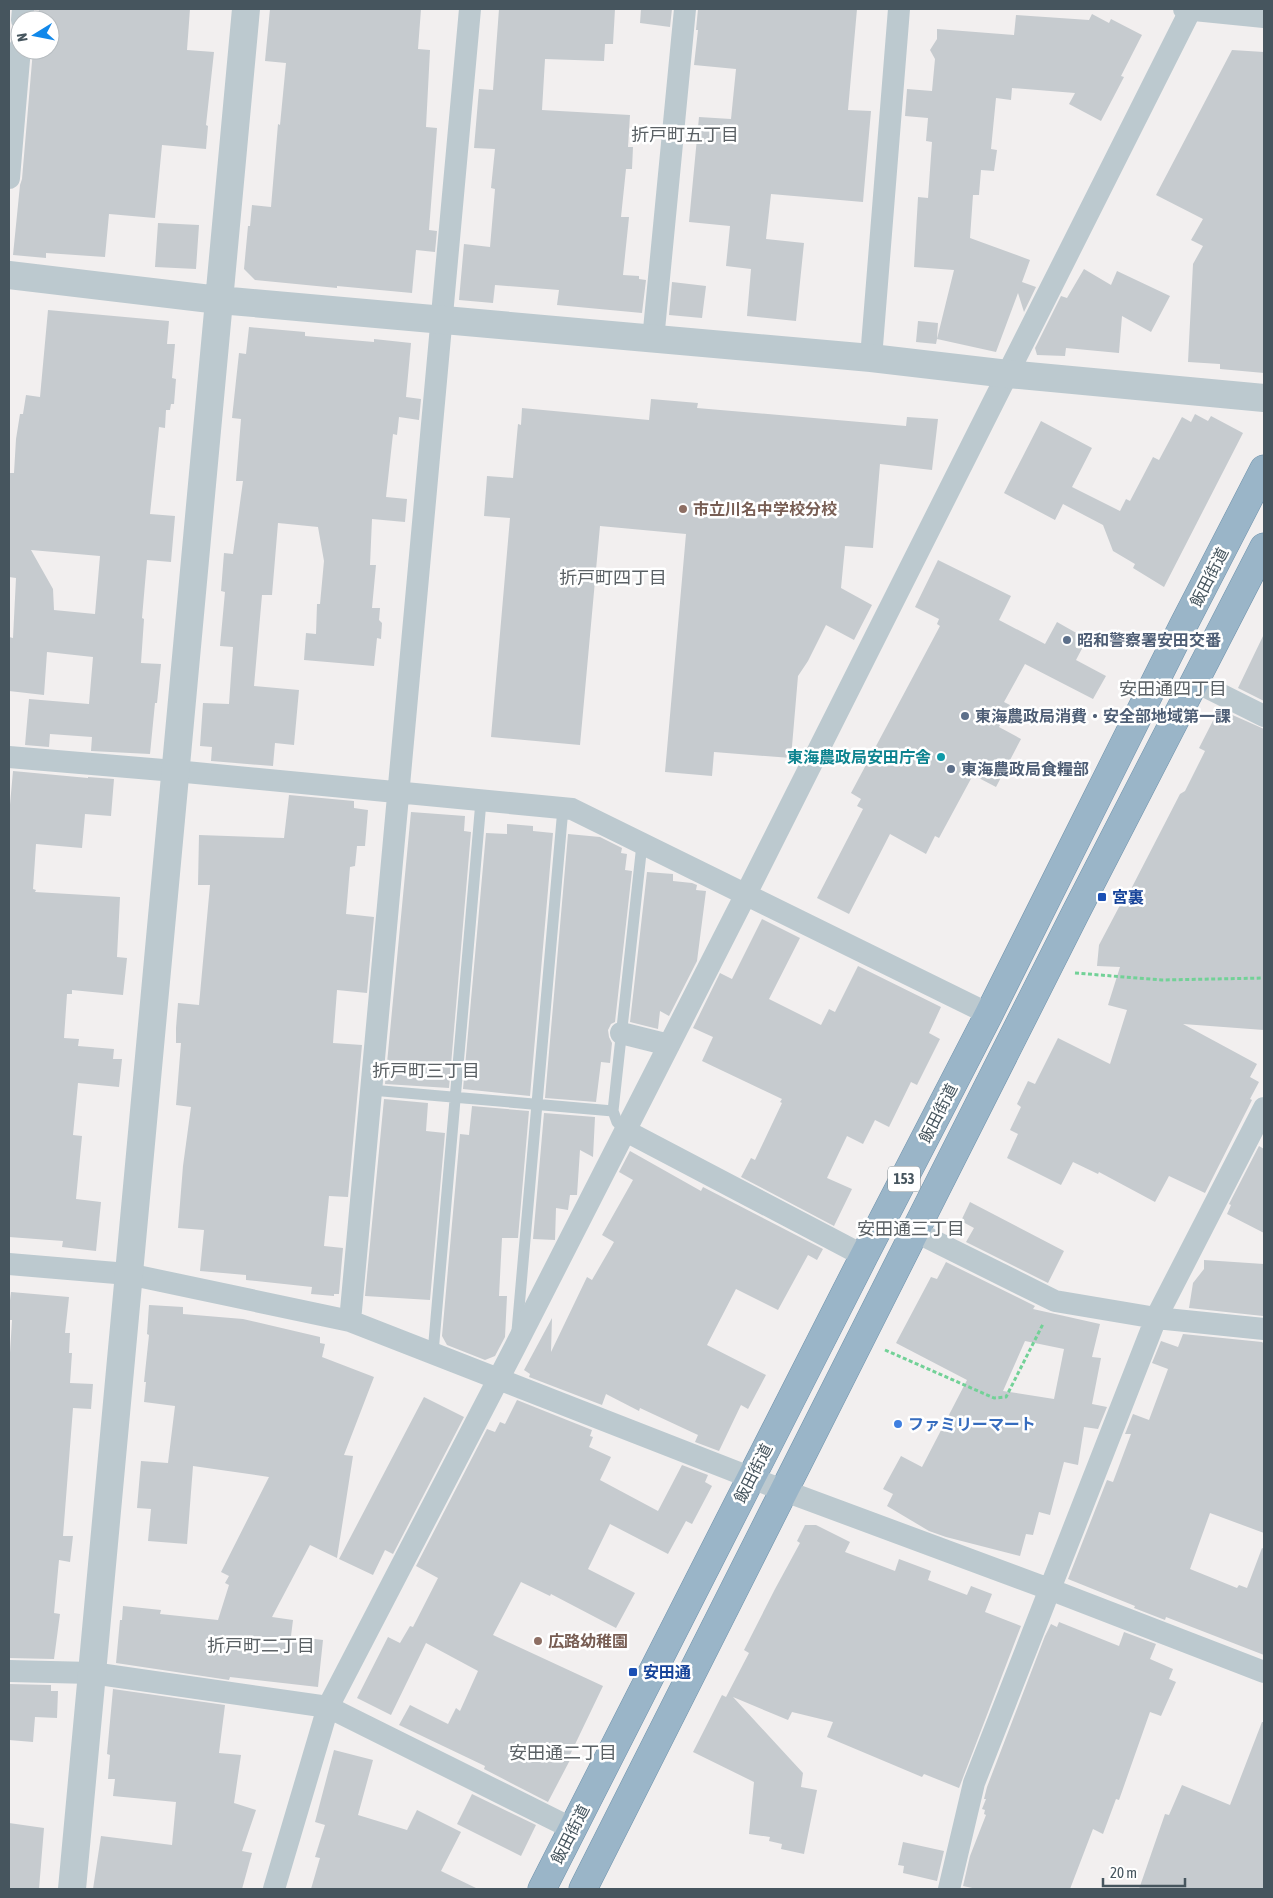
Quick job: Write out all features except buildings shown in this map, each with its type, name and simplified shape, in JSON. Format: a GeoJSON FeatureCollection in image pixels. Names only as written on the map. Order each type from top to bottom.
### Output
{"type":"FeatureCollection","features":[{"type":"Feature","properties":{"kind":"highway","name":"飯田街道"},"geometry":{"type":"LineString","coordinates":[[542,1889],[989,1014],[1184,624],[1264,469]]}},
{"type":"Feature","properties":{"kind":"highway","name":"飯田街道"},"geometry":{"type":"LineString","coordinates":[[584,1889],[1047,971],[1264,547]]}},
{"type":"Feature","properties":{"kind":"street"},"geometry":{"type":"LineString","coordinates":[[72,1889],[246,9]]}},
{"type":"Feature","properties":{"kind":"street"},"geometry":{"type":"LineString","coordinates":[[350,1321],[470,9]]}},
{"type":"Feature","properties":{"kind":"street"},"geometry":{"type":"LineString","coordinates":[[653,340],[685,9]]}},
{"type":"Feature","properties":{"kind":"street"},"geometry":{"type":"LineString","coordinates":[[871,358],[899,9]]}},
{"type":"Feature","properties":{"kind":"street"},"geometry":{"type":"LineString","coordinates":[[1184,9],[1264,17]]}},
{"type":"Feature","properties":{"kind":"street"},"geometry":{"type":"LineString","coordinates":[[274,1889],[328,1707],[500,1378],[626,1131],[1191,9]]}},
{"type":"Feature","properties":{"kind":"street"},"geometry":{"type":"LineString","coordinates":[[9,178],[19,60]]}},
{"type":"Feature","properties":{"kind":"street"},"geometry":{"type":"LineString","coordinates":[[9,275],[219,300],[871,358],[1008,374],[1264,398]]}},
{"type":"Feature","properties":{"kind":"street"},"geometry":{"type":"LineString","coordinates":[[1194,681],[1264,716]]}},
{"type":"Feature","properties":{"kind":"street"},"geometry":{"type":"LineString","coordinates":[[9,757],[572,809],[989,1014]]}},
{"type":"Feature","properties":{"kind":"street"},"geometry":{"type":"LineString","coordinates":[[621,1033],[669,1045]]}},
{"type":"Feature","properties":{"kind":"street"},"geometry":{"type":"LineString","coordinates":[[949,1889],[974,1783],[1156,1318],[1264,1108]]}},
{"type":"Feature","properties":{"kind":"street"},"geometry":{"type":"LineString","coordinates":[[626,1131],[864,1256]]}},
{"type":"Feature","properties":{"kind":"street"},"geometry":{"type":"LineString","coordinates":[[916,1232],[1055,1301],[1156,1318],[1264,1329]]}},
{"type":"Feature","properties":{"kind":"street"},"geometry":{"type":"LineString","coordinates":[[9,1264],[128,1274],[350,1321],[500,1378],[751,1478],[1049,1589],[1264,1672]]}},
{"type":"Feature","properties":{"kind":"street"},"geometry":{"type":"LineString","coordinates":[[9,1672],[92,1673],[328,1707],[572,1829]]}},
{"type":"Feature","properties":{"kind":"lane"},"geometry":{"type":"LineString","coordinates":[[433,1352],[481,801]]}},
{"type":"Feature","properties":{"kind":"lane"},"geometry":{"type":"LineString","coordinates":[[515,1347],[563,808]]}},
{"type":"Feature","properties":{"kind":"lane"},"geometry":{"type":"LineString","coordinates":[[626,1131],[618,1122],[613,1111],[642,844]]}},
{"type":"Feature","properties":{"kind":"lane"},"geometry":{"type":"LineString","coordinates":[[371,1090],[613,1111]]}},
{"type":"Feature","properties":{"kind":"path"},"geometry":{"type":"LineString","coordinates":[[1047,971],[1162,980],[1264,978]]}},
{"type":"Feature","properties":{"kind":"path"},"geometry":{"type":"LineString","coordinates":[[861,1340],[994,1398],[1006,1397],[1055,1301]]}},
{"type":"Feature","properties":{"kind":"place","name":"市立川名中学校分校"},"geometry":{"type":"Point","coordinates":[683,509]}},
{"type":"Feature","properties":{"kind":"place","name":"昭和警察署安田交番"},"geometry":{"type":"Point","coordinates":[1067,640]}},
{"type":"Feature","properties":{"kind":"place","name":"東海農政局消費・安全部地域第一課"},"geometry":{"type":"Point","coordinates":[965,716]}},
{"type":"Feature","properties":{"kind":"place","name":"東海農政局安田庁舎"},"geometry":{"type":"Point","coordinates":[941,757]}},
{"type":"Feature","properties":{"kind":"place","name":"東海農政局食糧部"},"geometry":{"type":"Point","coordinates":[951,769]}},
{"type":"Feature","properties":{"kind":"place","name":"宮裏"},"geometry":{"type":"Point","coordinates":[1102,897]}},
{"type":"Feature","properties":{"kind":"place","name":"ファミリーマート"},"geometry":{"type":"Point","coordinates":[898,1424]}},
{"type":"Feature","properties":{"kind":"place","name":"広路幼稚園"},"geometry":{"type":"Point","coordinates":[538,1641]}},
{"type":"Feature","properties":{"kind":"place","name":"安田通"},"geometry":{"type":"Point","coordinates":[633,1672]}},
{"type":"Feature","properties":{"kind":"district","name":"折戸町五丁目"},"geometry":{"type":"Point","coordinates":[685,135]}},
{"type":"Feature","properties":{"kind":"district","name":"折戸町四丁目"},"geometry":{"type":"Point","coordinates":[613,578]}},
{"type":"Feature","properties":{"kind":"district","name":"安田通四丁目"},"geometry":{"type":"Point","coordinates":[1173,689]}},
{"type":"Feature","properties":{"kind":"district","name":"折戸町三丁目"},"geometry":{"type":"Point","coordinates":[426,1071]}},
{"type":"Feature","properties":{"kind":"district","name":"安田通三丁目"},"geometry":{"type":"Point","coordinates":[911,1229]}},
{"type":"Feature","properties":{"kind":"district","name":"折戸町二丁目"},"geometry":{"type":"Point","coordinates":[261,1646]}},
{"type":"Feature","properties":{"kind":"district","name":"安田通二丁目"},"geometry":{"type":"Point","coordinates":[563,1753]}}]}
